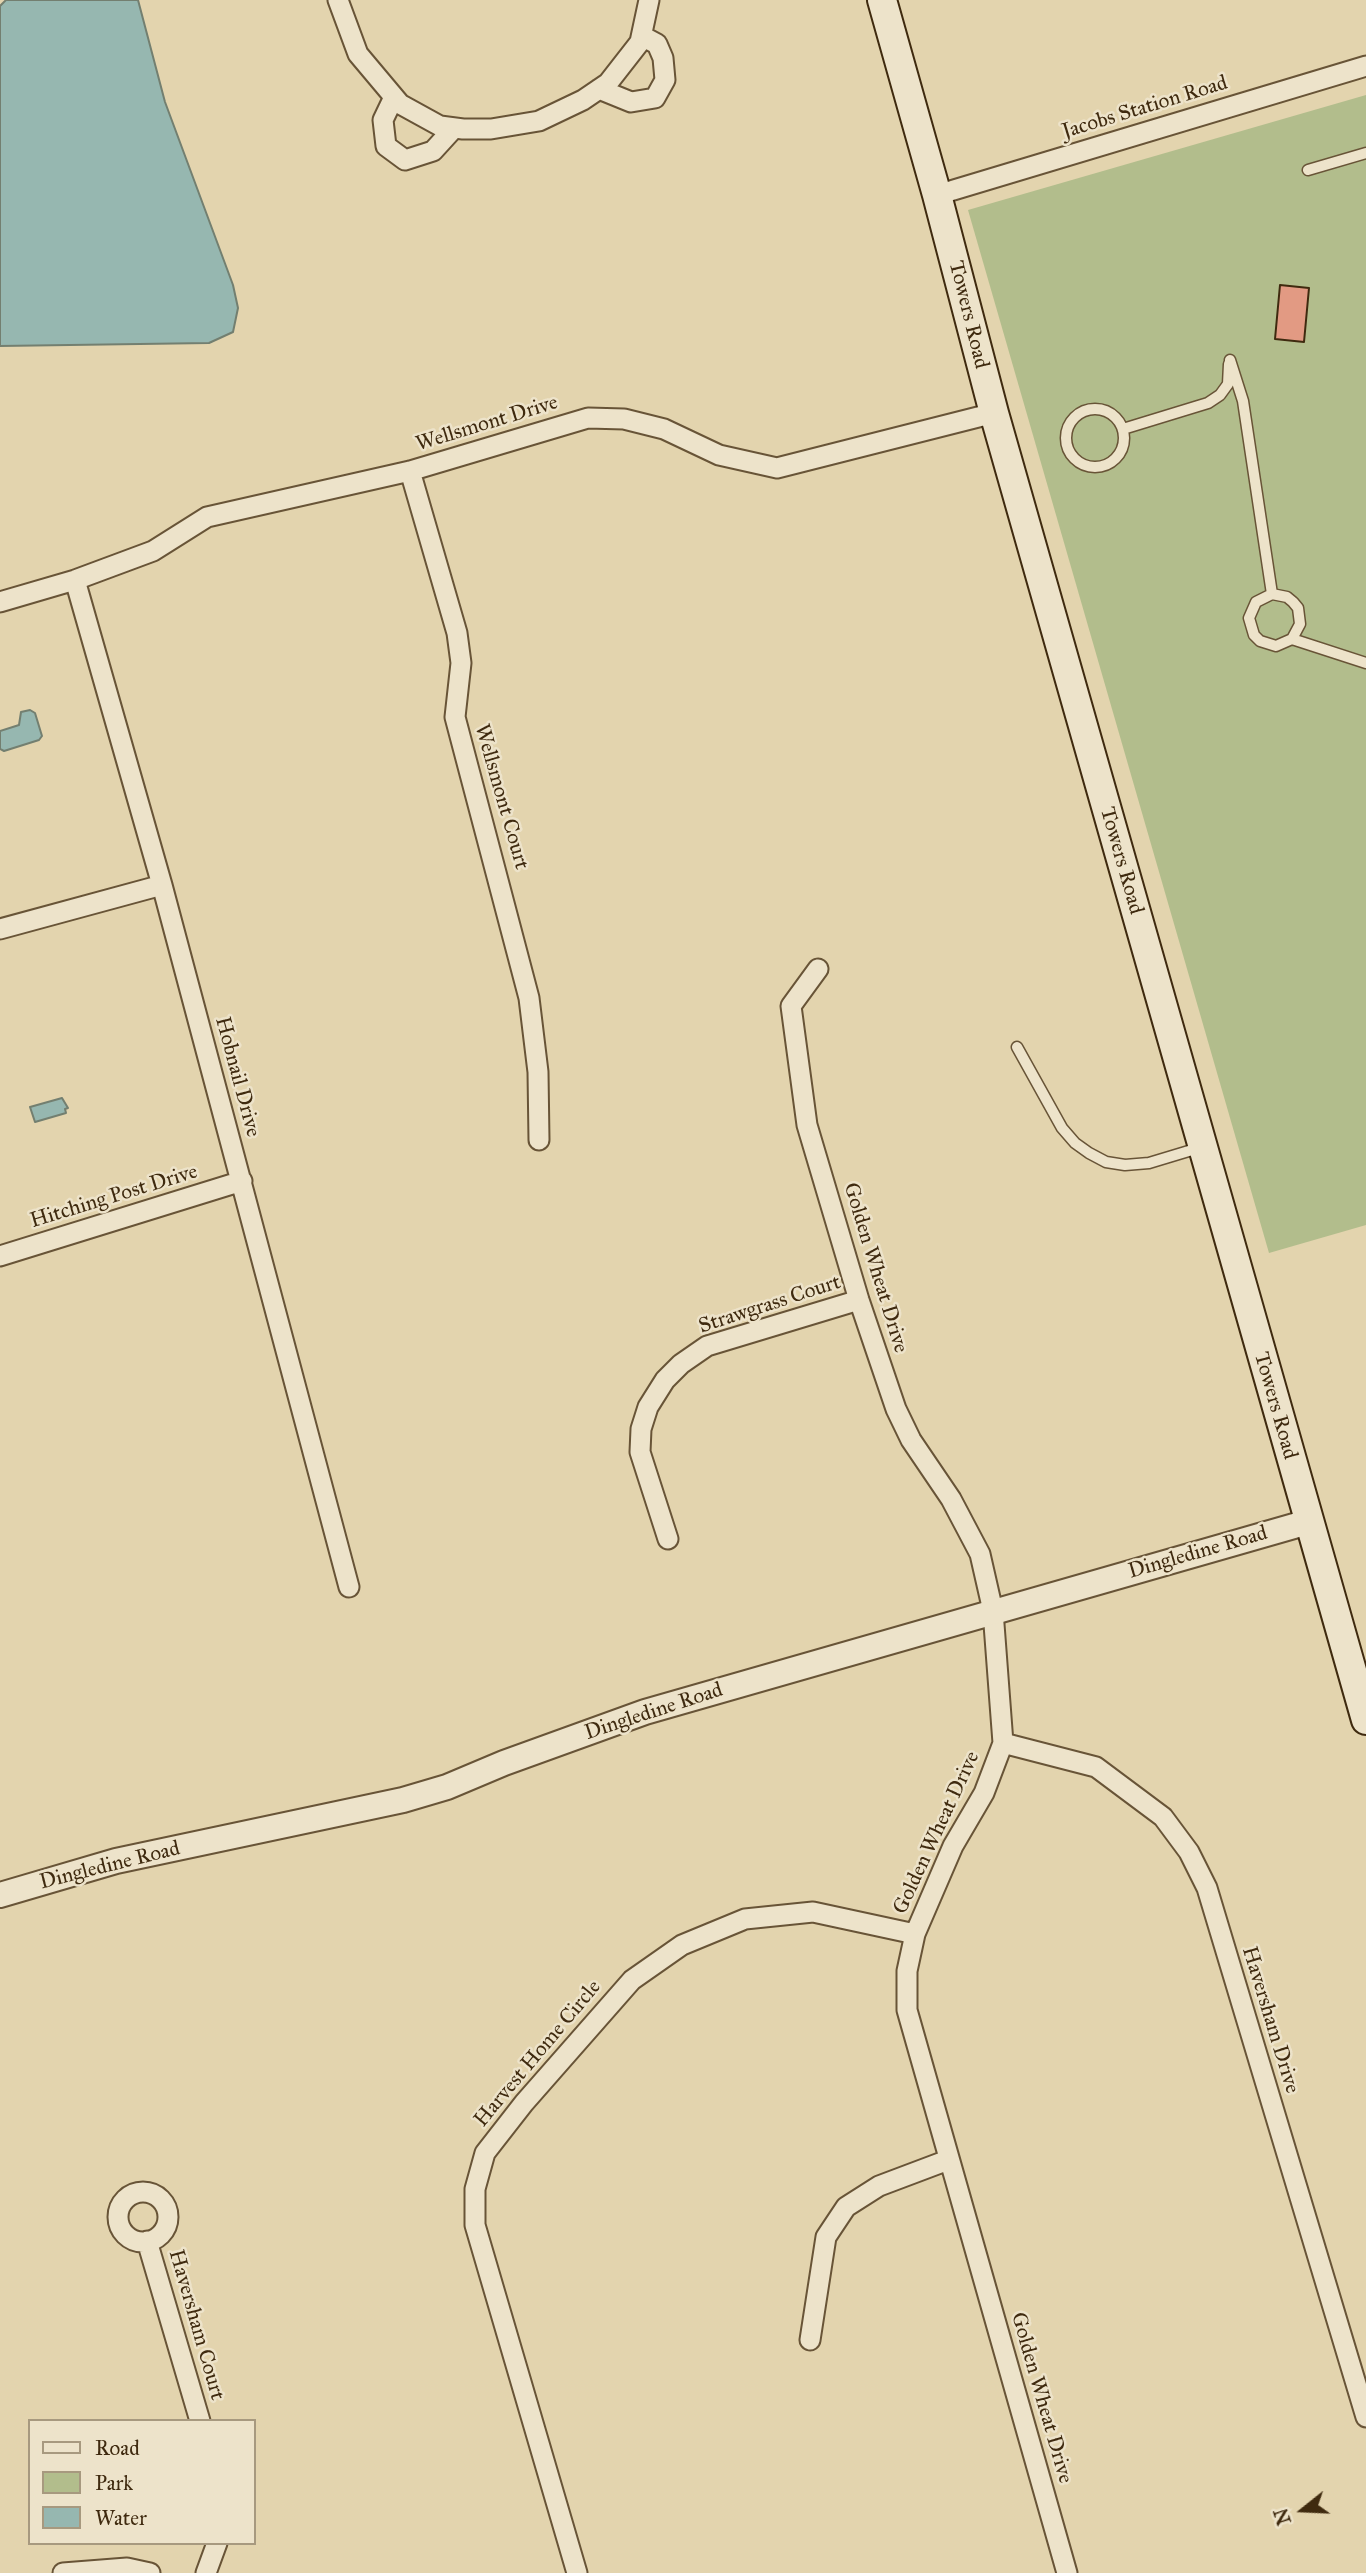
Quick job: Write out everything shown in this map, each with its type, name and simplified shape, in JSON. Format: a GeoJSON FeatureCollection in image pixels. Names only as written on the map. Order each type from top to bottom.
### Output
{"type":"FeatureCollection","features":[{"type":"Feature","properties":{"kind":"main road","name":"Towers Road"},"geometry":{"type":"LineString","coordinates":[[881,0],[937,195],[994,413],[1366,1720]]}},
{"type":"Feature","properties":{"kind":"street"},"geometry":{"type":"LineString","coordinates":[[338,0],[358,54],[394,97],[440,126],[491,129],[539,121],[608,83],[642,36],[649,0]]}},
{"type":"Feature","properties":{"kind":"street"},"geometry":{"type":"LineString","coordinates":[[599,89],[631,102],[655,97],[665,80],[663,58],[657,44],[642,36]]}},
{"type":"Feature","properties":{"kind":"street","name":"Jacobs Station Road"},"geometry":{"type":"LineString","coordinates":[[937,195],[1366,66]]}},
{"type":"Feature","properties":{"kind":"street"},"geometry":{"type":"LineString","coordinates":[[394,97],[383,120],[386,146],[405,160],[433,151],[454,128]]}},
{"type":"Feature","properties":{"kind":"street","name":"Wellsmont Drive"},"geometry":{"type":"LineString","coordinates":[[0,601],[75,580],[153,551],[207,517],[410,471],[589,418],[624,419],[664,429],[719,455],[778,468],[994,413]]}},
{"type":"Feature","properties":{"kind":"street","name":"Wellsmont Court"},"geometry":{"type":"LineString","coordinates":[[410,471],[457,633],[461,663],[455,717],[529,998],[538,1072],[540,1140]]}},
{"type":"Feature","properties":{"kind":"street","name":"Hobnail Drive"},"geometry":{"type":"LineString","coordinates":[[75,580],[162,885],[349,1587]]}},
{"type":"Feature","properties":{"kind":"street"},"geometry":{"type":"LineString","coordinates":[[0,929],[162,885]]}},
{"type":"Feature","properties":{"kind":"street","name":"Golden Wheat Drive"},"geometry":{"type":"LineString","coordinates":[[818,969],[791,1006],[807,1125],[859,1300],[896,1409],[911,1440],[951,1499],[980,1554],[993,1611],[1003,1743],[984,1793],[953,1846],[915,1934],[907,1970],[907,2010],[1060,2571]]}},
{"type":"Feature","properties":{"kind":"street","name":"Hitching Post Drive"},"geometry":{"type":"LineString","coordinates":[[0,1256],[242,1181]]}},
{"type":"Feature","properties":{"kind":"street","name":"Strawgrass Court"},"geometry":{"type":"LineString","coordinates":[[668,1539],[640,1452],[640,1429],[648,1407],[665,1380],[681,1364],[707,1346],[859,1300]]}},
{"type":"Feature","properties":{"kind":"street","name":"Dingledine Road"},"geometry":{"type":"LineString","coordinates":[[0,1895],[116,1861],[403,1800],[645,1712],[1308,1522]]}},
{"type":"Feature","properties":{"kind":"street","name":"Haversham Drive"},"geometry":{"type":"LineString","coordinates":[[1003,1743],[1096,1767],[1163,1817],[1189,1852],[1207,1888],[1366,2417]]}},
{"type":"Feature","properties":{"kind":"street","name":"Harvest Home Circle"},"geometry":{"type":"LineString","coordinates":[[577,2573],[475,2225],[475,2189],[485,2153],[524,2103],[632,1980],[682,1945],[745,1919],[813,1912],[915,1934]]}},
{"type":"Feature","properties":{"kind":"street"},"geometry":{"type":"LineString","coordinates":[[810,2340],[826,2237],[846,2207],[879,2186],[948,2160]]}},
{"type":"Feature","properties":{"kind":"street","name":"Haversham Court"},"geometry":{"type":"LineString","coordinates":[[148,2241],[199,2419]]}},
{"type":"Feature","properties":{"kind":"street"},"geometry":{"type":"LineString","coordinates":[[206,2573],[216,2545]]}},
{"type":"Feature","properties":{"kind":"street"},"geometry":{"type":"LineString","coordinates":[[63,2573],[127,2568],[150,2573]]}},
{"type":"Feature","properties":{"kind":"lane"},"geometry":{"type":"LineString","coordinates":[[1308,170],[1366,153]]}},
{"type":"Feature","properties":{"kind":"lane"},"geometry":{"type":"LineString","coordinates":[[1123,429],[1208,403],[1220,395],[1228,384],[1230,360],[1243,401],[1272,594]]}},
{"type":"Feature","properties":{"kind":"lane"},"geometry":{"type":"LineString","coordinates":[[1092,409],[1111,414],[1123,429],[1123,447],[1119,455],[1104,466],[1085,465],[1071,454],[1068,445],[1069,426],[1075,418],[1092,409]]}},
{"type":"Feature","properties":{"kind":"lane"},"geometry":{"type":"LineString","coordinates":[[1272,594],[1287,597],[1298,608],[1300,624],[1292,639],[1276,646],[1260,641],[1254,635],[1249,618],[1256,602],[1272,594]]}},
{"type":"Feature","properties":{"kind":"lane"},"geometry":{"type":"LineString","coordinates":[[1292,639],[1366,663]]}},
{"type":"Feature","properties":{"kind":"lane"},"geometry":{"type":"LineString","coordinates":[[1017,1046],[1062,1128],[1088,1153],[1106,1162],[1125,1165],[1167,1159],[1203,1147]]}},
{"type":"Feature","properties":{"kind":"green space"},"geometry":{"type":"Polygon","coordinates":[[[1366,95],[1366,1225],[1269,1253],[968,210],[1366,95]]]}},
{"type":"Feature","properties":{"kind":"water"},"geometry":{"type":"Polygon","coordinates":[[[6,0],[138,0],[165,102],[233,285],[238,308],[233,332],[209,343],[0,346],[0,6],[6,0]]]}},
{"type":"Feature","properties":{"kind":"water"},"geometry":{"type":"Polygon","coordinates":[[[30,710],[35,713],[42,736],[39,740],[4,751],[0,749],[0,731],[19,725],[21,712],[30,710]]]}},
{"type":"Feature","properties":{"kind":"water"},"geometry":{"type":"Polygon","coordinates":[[[62,1098],[68,1108],[65,1109],[66,1113],[35,1122],[30,1107],[62,1098]]]}},
{"type":"Feature","properties":{"kind":"building"},"geometry":{"type":"Polygon","coordinates":[[[1280,285],[1309,288],[1304,342],[1275,339],[1280,285]]]}}]}
